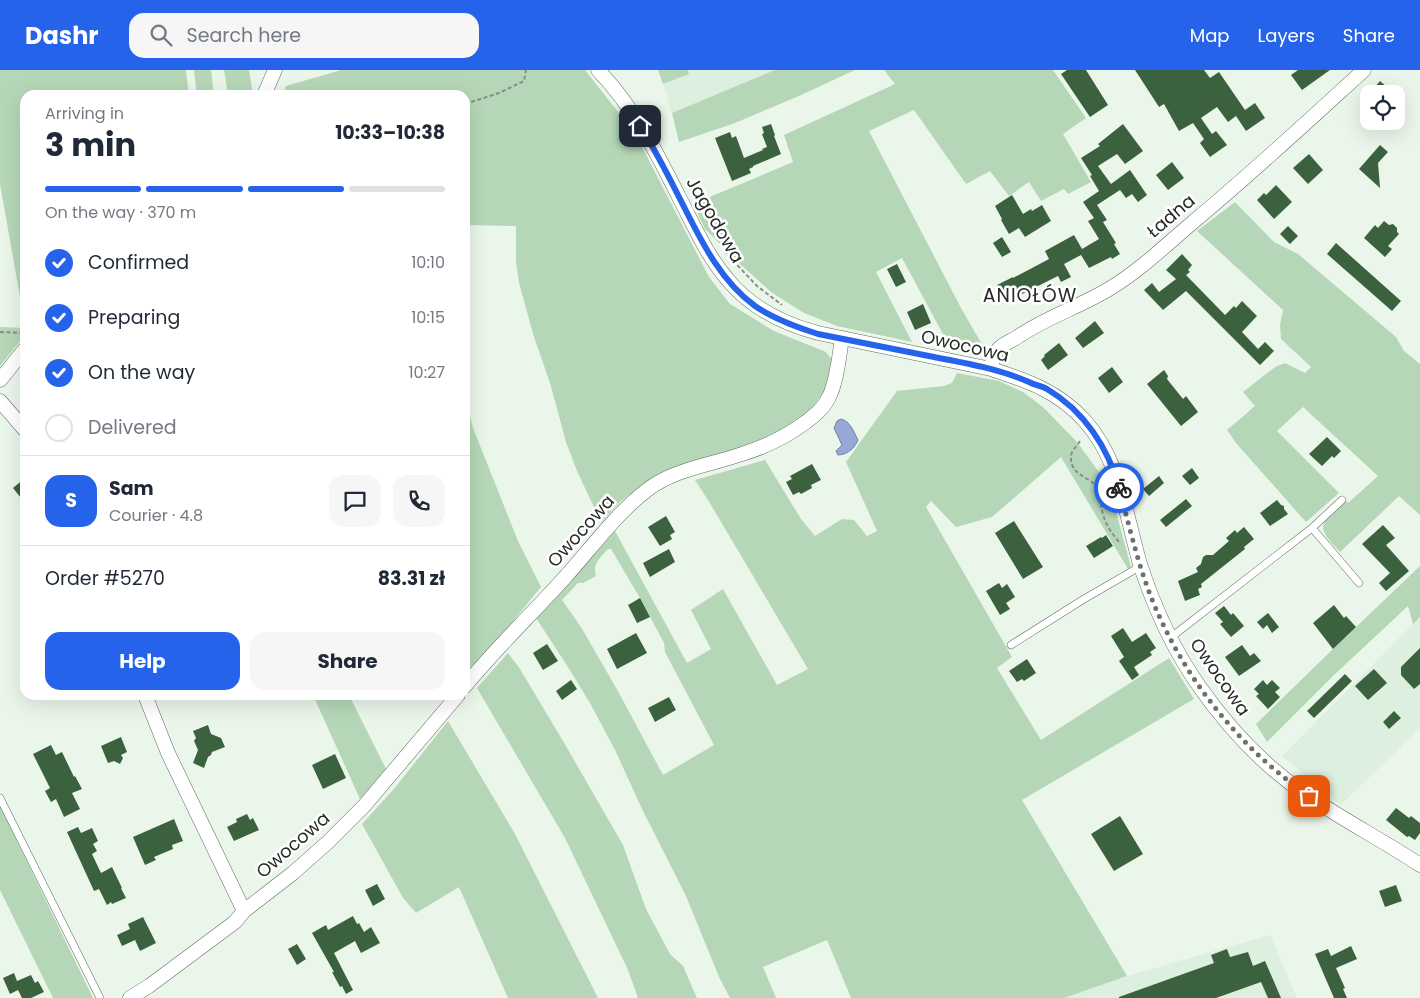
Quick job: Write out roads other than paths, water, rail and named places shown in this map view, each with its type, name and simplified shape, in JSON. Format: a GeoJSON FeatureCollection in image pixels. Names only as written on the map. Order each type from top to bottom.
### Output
{"type":"FeatureCollection","features":[{"type":"Feature","properties":{"kind":"street"},"geometry":{"type":"LineString","coordinates":[[266,90],[275,70]]}},
{"type":"Feature","properties":{"kind":"street","name":"Jagodowa"},"geometry":{"type":"LineString","coordinates":[[598,70],[620,97],[648,139],[708,252],[728,280],[755,305],[772,316],[799,328],[842,338]]}},
{"type":"Feature","properties":{"kind":"street","name":"Ładna"},"geometry":{"type":"LineString","coordinates":[[991,369],[993,358],[997,350],[1002,346],[1052,316],[1094,298],[1133,273],[1224,196],[1364,70]]}},
{"type":"Feature","properties":{"kind":"street","name":"Owocowa"},"geometry":{"type":"LineString","coordinates":[[470,681],[615,521],[648,489],[663,480],[685,471],[744,454],[795,430],[818,413],[829,398],[842,338],[991,369],[1047,389],[1070,406],[1086,421],[1109,458],[1116,476],[1141,566],[1156,608],[1170,638],[1183,662],[1226,721],[1266,763],[1300,790],[1420,865]]}},
{"type":"Feature","properties":{"kind":"street"},"geometry":{"type":"LineString","coordinates":[[0,380],[20,356]]}},
{"type":"Feature","properties":{"kind":"street"},"geometry":{"type":"LineString","coordinates":[[0,401],[20,424]]}},
{"type":"Feature","properties":{"kind":"street"},"geometry":{"type":"LineString","coordinates":[[147,700],[168,753],[244,911]]}},
{"type":"Feature","properties":{"kind":"street","name":"Owocowa"},"geometry":{"type":"LineString","coordinates":[[130,998],[192,955],[235,922],[244,911],[293,873],[328,842],[387,780],[454,700]]}},
{"type":"Feature","properties":{"kind":"lane"},"geometry":{"type":"LineString","coordinates":[[1170,638],[1312,528],[1342,500]]}},
{"type":"Feature","properties":{"kind":"lane"},"geometry":{"type":"LineString","coordinates":[[1312,528],[1359,583]]}},
{"type":"Feature","properties":{"kind":"lane"},"geometry":{"type":"LineString","coordinates":[[1011,645],[1141,566]]}},
{"type":"Feature","properties":{"kind":"lane"},"geometry":{"type":"LineString","coordinates":[[0,798],[100,998]]}},
{"type":"Feature","properties":{"kind":"water"},"geometry":{"type":"Polygon","coordinates":[[[841,419],[849,424],[858,440],[850,450],[838,455],[836,451],[842,445],[834,428],[837,421],[841,419]]]}},
{"type":"Feature","properties":{"kind":"district","name":"ANIOŁÓW"},"geometry":{"type":"Point","coordinates":[1030,295]}}]}
